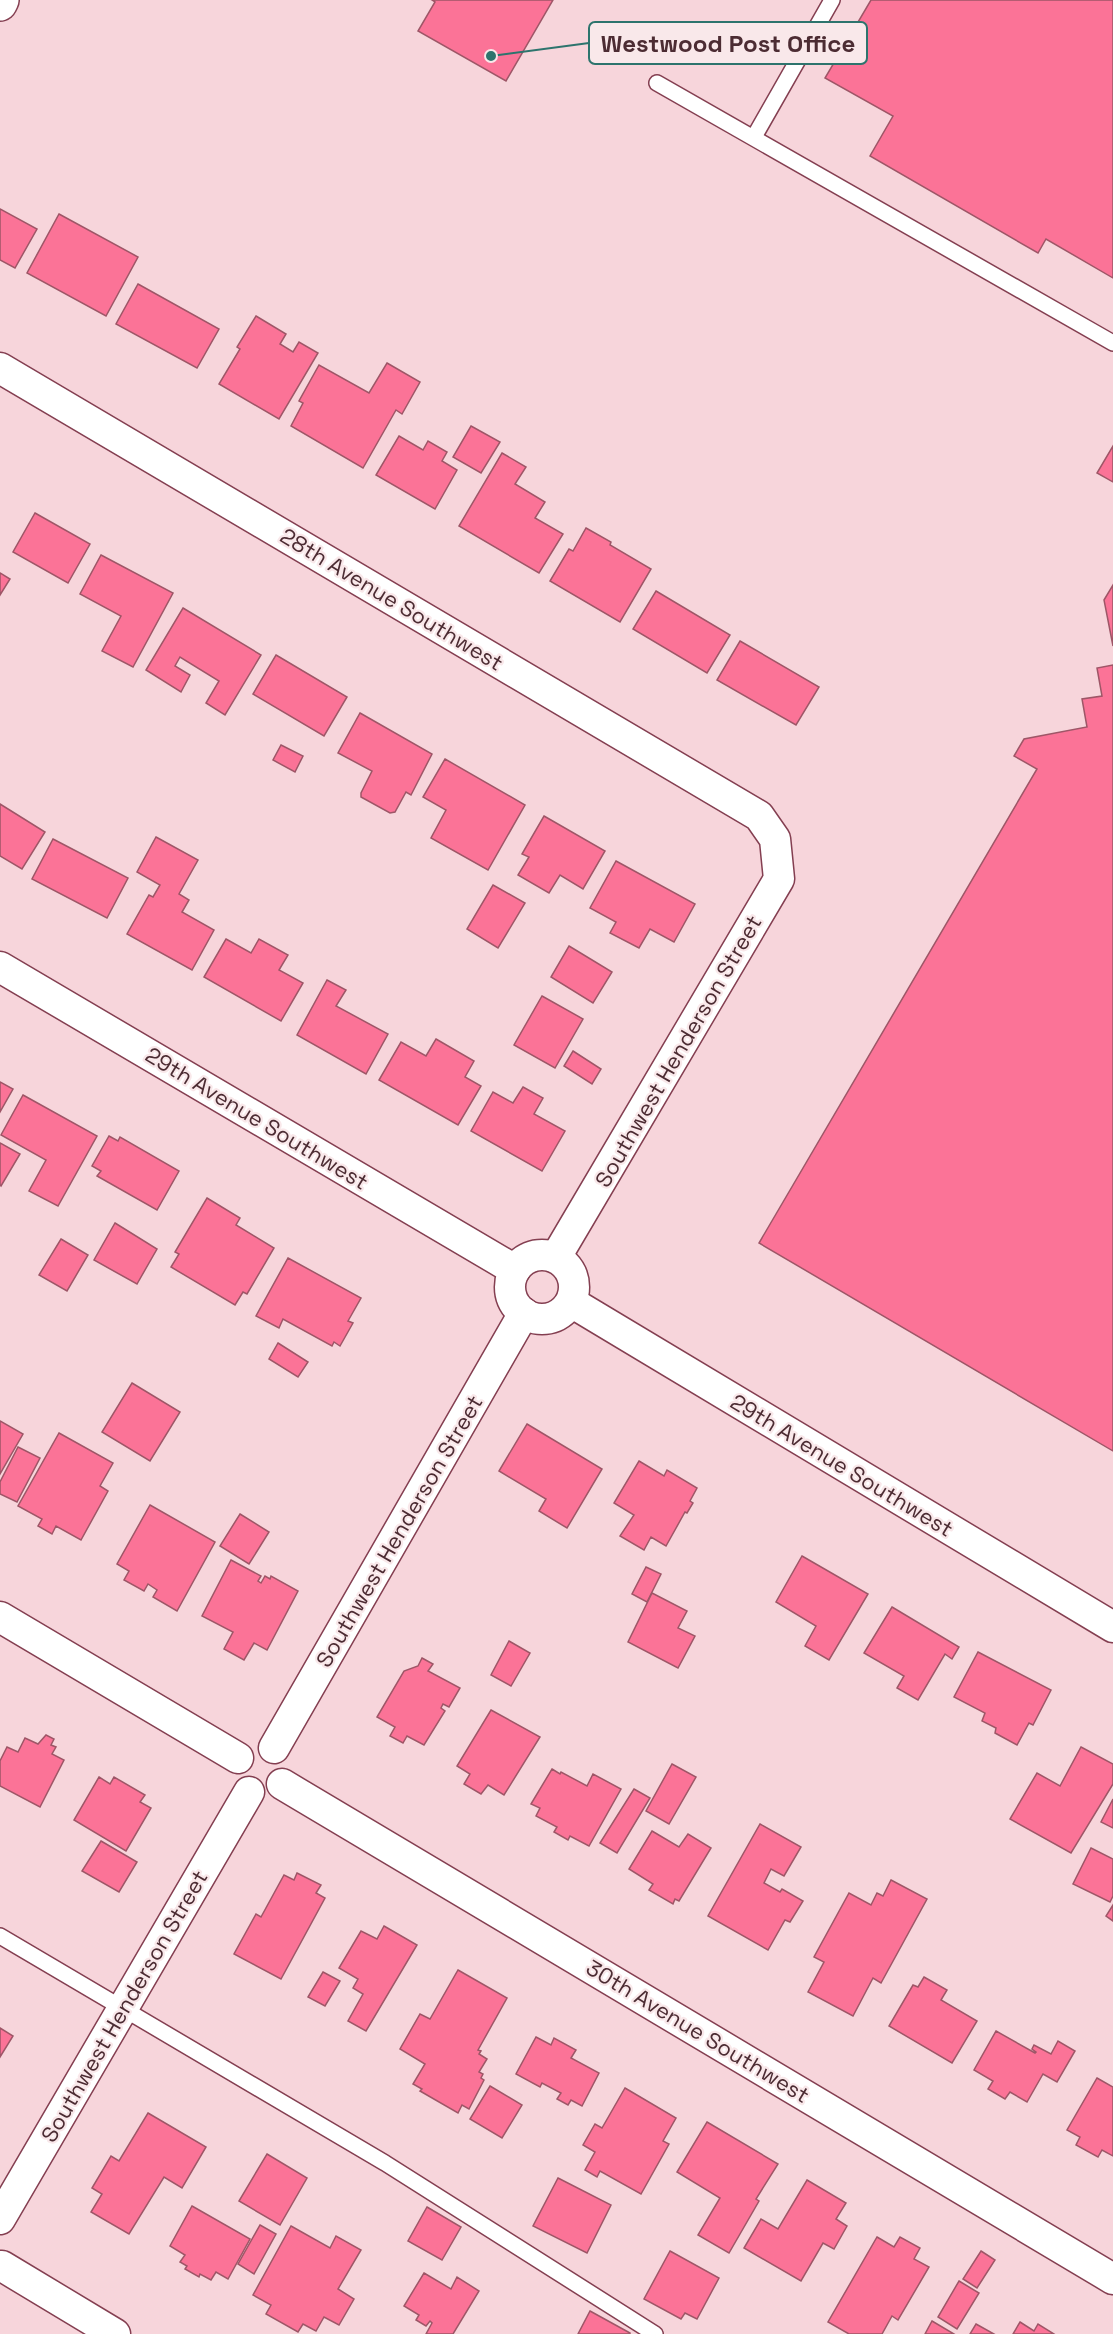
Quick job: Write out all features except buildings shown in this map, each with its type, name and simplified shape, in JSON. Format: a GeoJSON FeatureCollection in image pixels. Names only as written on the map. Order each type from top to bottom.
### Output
{"type":"FeatureCollection","features":[{"type":"Feature","properties":{"kind":"street","name":"28th Avenue Southwest"},"geometry":{"type":"LineString","coordinates":[[0,368],[759,816],[775,839]]}},
{"type":"Feature","properties":{"kind":"street","name":"Southwest Henderson Street"},"geometry":{"type":"LineString","coordinates":[[556,1257],[779,879],[775,839]]}},
{"type":"Feature","properties":{"kind":"street","name":"29th Avenue Southwest"},"geometry":{"type":"LineString","coordinates":[[0,967],[514,1270]]}},
{"type":"Feature","properties":{"kind":"street"},"geometry":{"type":"LineString","coordinates":[[546,1254],[556,1257],[565,1264],[574,1282],[571,1302],[555,1317],[533,1318],[516,1305],[511,1296],[510,1284],[514,1270],[526,1259],[536,1255],[546,1254]]}},
{"type":"Feature","properties":{"kind":"street","name":"29th Avenue Southwest"},"geometry":{"type":"LineString","coordinates":[[571,1302],[1113,1627]]}},
{"type":"Feature","properties":{"kind":"street","name":"Southwest Henderson Street"},"geometry":{"type":"LineString","coordinates":[[274,1748],[524,1313]]}},
{"type":"Feature","properties":{"kind":"street"},"geometry":{"type":"LineString","coordinates":[[0,1617],[238,1758]]}},
{"type":"Feature","properties":{"kind":"street"},"geometry":{"type":"LineString","coordinates":[[266,1744],[274,1748],[280,1753],[287,1769],[282,1784],[276,1791],[260,1796],[249,1792],[238,1783],[235,1775],[238,1758],[250,1746],[266,1744]]}},
{"type":"Feature","properties":{"kind":"street","name":"30th Avenue Southwest"},"geometry":{"type":"LineString","coordinates":[[282,1784],[1113,2279]]}},
{"type":"Feature","properties":{"kind":"street","name":"Southwest Henderson Street"},"geometry":{"type":"LineString","coordinates":[[0,2219],[249,1792]]}},
{"type":"Feature","properties":{"kind":"street"},"geometry":{"type":"LineString","coordinates":[[0,2234],[6,2244],[7,2253],[1,2268],[115,2334]]}},
{"type":"Feature","properties":{"kind":"lane"},"geometry":{"type":"LineString","coordinates":[[754,137],[832,0]]}},
{"type":"Feature","properties":{"kind":"lane"},"geometry":{"type":"LineString","coordinates":[[657,82],[1113,343]]}},
{"type":"Feature","properties":{"kind":"lane"},"geometry":{"type":"LineString","coordinates":[[0,1936],[385,2163],[655,2334]]}},
{"type":"Feature","properties":{"kind":"place","name":"Westwood Post Office"},"geometry":{"type":"Point","coordinates":[491,56]}}]}
